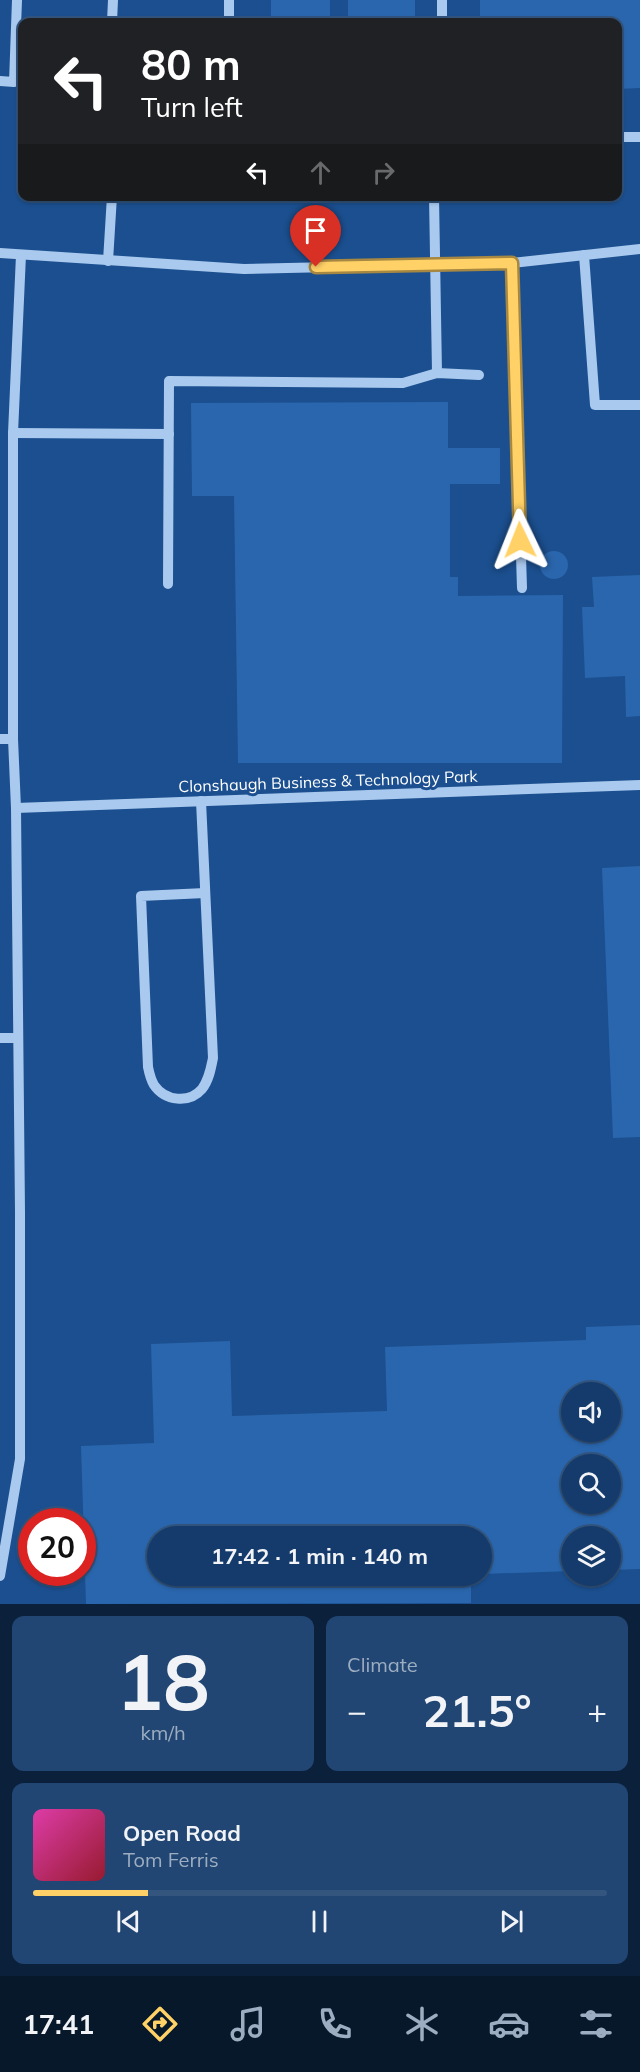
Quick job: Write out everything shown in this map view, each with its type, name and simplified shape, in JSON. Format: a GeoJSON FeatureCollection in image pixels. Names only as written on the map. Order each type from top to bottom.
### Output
{"type":"FeatureCollection","features":[{"type":"Feature","properties":{"kind":"street"},"geometry":{"type":"LineString","coordinates":[[0,81],[14,82],[17,0]]}},
{"type":"Feature","properties":{"kind":"street"},"geometry":{"type":"LineString","coordinates":[[112,18],[113,0]]}},
{"type":"Feature","properties":{"kind":"street"},"geometry":{"type":"LineString","coordinates":[[229,0],[229,18]]}},
{"type":"Feature","properties":{"kind":"street"},"geometry":{"type":"LineString","coordinates":[[442,0],[442,18]]}},
{"type":"Feature","properties":{"kind":"street"},"geometry":{"type":"LineString","coordinates":[[622,137],[640,137]]}},
{"type":"Feature","properties":{"kind":"street"},"geometry":{"type":"LineString","coordinates":[[108,261],[112,201]]}},
{"type":"Feature","properties":{"kind":"street"},"geometry":{"type":"LineString","coordinates":[[434,201],[437,373]]}},
{"type":"Feature","properties":{"kind":"street"},"geometry":{"type":"LineString","coordinates":[[0,252],[244,269],[512,263],[640,249]]}},
{"type":"Feature","properties":{"kind":"street"},"geometry":{"type":"LineString","coordinates":[[0,1576],[20,1460],[16,808],[13,739],[13,433],[21,255]]}},
{"type":"Feature","properties":{"kind":"street"},"geometry":{"type":"LineString","coordinates":[[584,255],[595,405],[640,405]]}},
{"type":"Feature","properties":{"kind":"street"},"geometry":{"type":"LineString","coordinates":[[512,263],[522,588]]}},
{"type":"Feature","properties":{"kind":"street"},"geometry":{"type":"LineString","coordinates":[[168,584],[169,381],[403,383],[437,373],[479,375]]}},
{"type":"Feature","properties":{"kind":"street"},"geometry":{"type":"LineString","coordinates":[[13,433],[169,434]]}},
{"type":"Feature","properties":{"kind":"street"},"geometry":{"type":"LineString","coordinates":[[0,739],[13,739]]}},
{"type":"Feature","properties":{"kind":"street","name":"Clonshaugh Business & Technology Park"},"geometry":{"type":"LineString","coordinates":[[16,808],[640,785]]}},
{"type":"Feature","properties":{"kind":"street"},"geometry":{"type":"LineString","coordinates":[[201,801],[213,1058],[204,1087],[194,1096],[179,1100],[165,1095],[153,1084],[148,1067],[141,896],[205,893]]}},
{"type":"Feature","properties":{"kind":"street"},"geometry":{"type":"LineString","coordinates":[[0,1038],[18,1038]]}},
{"type":"Feature","properties":{"kind":"building"},"geometry":{"type":"Polygon","coordinates":[[[271,0],[330,0],[330,18],[271,18],[271,0]]]}},
{"type":"Feature","properties":{"kind":"building"},"geometry":{"type":"Polygon","coordinates":[[[348,0],[415,0],[415,18],[348,18],[348,0]]]}},
{"type":"Feature","properties":{"kind":"building"},"geometry":{"type":"Polygon","coordinates":[[[480,0],[640,0],[640,88],[622,89],[622,18],[480,18],[480,0]]]}},
{"type":"Feature","properties":{"kind":"building"},"geometry":{"type":"Polygon","coordinates":[[[448,402],[448,448],[500,448],[500,484],[450,484],[450,577],[458,577],[458,596],[563,595],[562,763],[238,763],[234,496],[192,496],[191,403],[448,402]]]}},
{"type":"Feature","properties":{"kind":"building"},"geometry":{"type":"Polygon","coordinates":[[[554,551],[564,555],[568,565],[564,575],[554,579],[544,575],[540,565],[544,555],[554,551]]]}},
{"type":"Feature","properties":{"kind":"building"},"geometry":{"type":"Polygon","coordinates":[[[640,575],[640,716],[626,717],[625,676],[585,678],[582,607],[594,607],[592,577],[640,575]]]}},
{"type":"Feature","properties":{"kind":"building"},"geometry":{"type":"Polygon","coordinates":[[[640,866],[640,1137],[613,1138],[602,868],[640,866]]]}},
{"type":"Feature","properties":{"kind":"building"},"geometry":{"type":"Polygon","coordinates":[[[640,1325],[640,1569],[621,1570],[621,1526],[561,1526],[561,1571],[492,1574],[492,1526],[147,1526],[147,1586],[471,1586],[471,1603],[86,1604],[85,1586],[96,1586],[96,1508],[83,1508],[81,1446],[154,1443],[151,1344],[230,1341],[232,1416],[387,1411],[385,1347],[586,1340],[586,1327],[640,1325]]]}},
{"type":"Feature","properties":{"kind":"route"},"geometry":{"type":"LineString","coordinates":[[316,267],[512,263],[520,540]]}}]}
